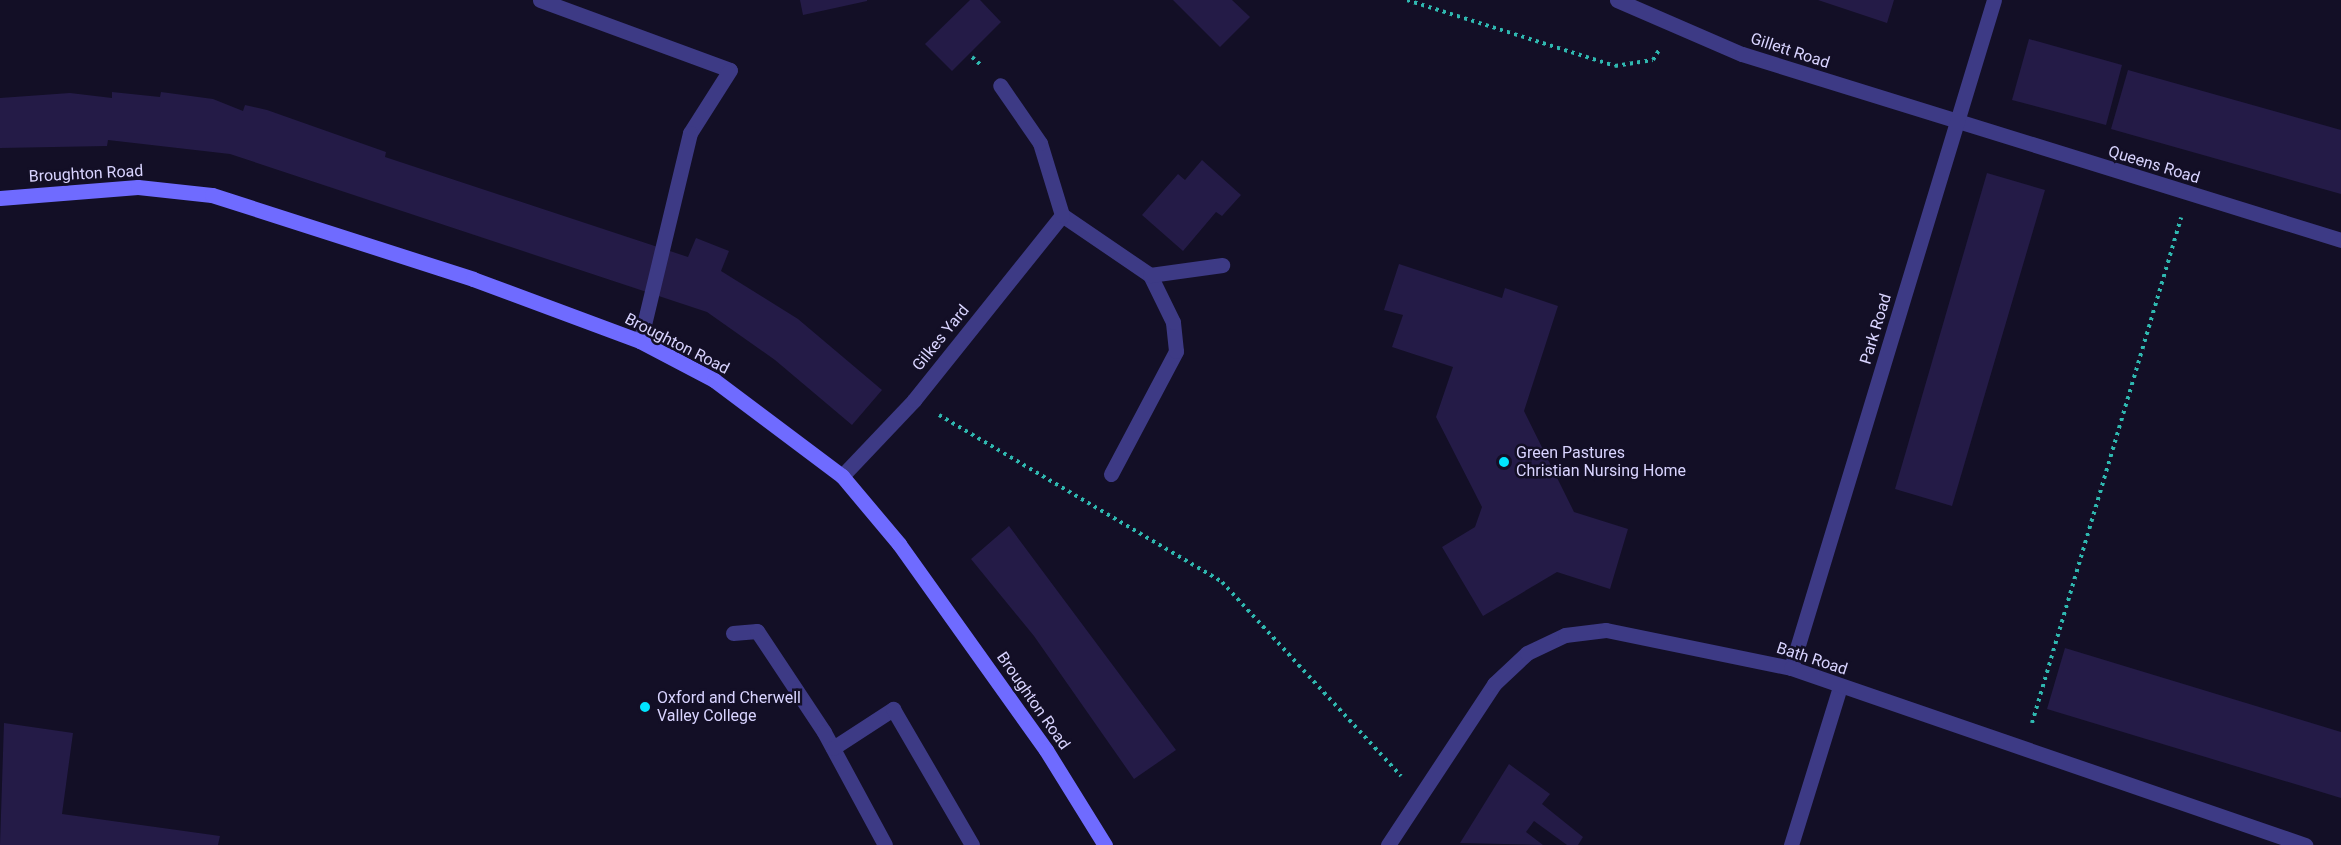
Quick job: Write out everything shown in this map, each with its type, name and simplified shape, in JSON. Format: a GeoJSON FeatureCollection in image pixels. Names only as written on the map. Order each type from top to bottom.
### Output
{"type":"FeatureCollection","features":[{"type":"Feature","properties":{"kind":"main road","name":"Broughton Road"},"geometry":{"type":"LineString","coordinates":[[0,198],[138,187],[212,195],[473,279],[640,341],[714,380],[842,476],[967,639],[1105,845]]}},
{"type":"Feature","properties":{"kind":"street"},"geometry":{"type":"LineString","coordinates":[[540,0],[730,70],[690,134],[640,341]]}},
{"type":"Feature","properties":{"kind":"street","name":"Gillett Road"},"geometry":{"type":"LineString","coordinates":[[1617,0],[1742,54],[1957,124]]}},
{"type":"Feature","properties":{"kind":"street","name":"Park Road"},"geometry":{"type":"LineString","coordinates":[[1791,668],[1994,0]]}},
{"type":"Feature","properties":{"kind":"street"},"geometry":{"type":"LineString","coordinates":[[1000,85],[1041,143],[1062,215],[1150,275],[1173,322],[1176,351],[1111,474]]}},
{"type":"Feature","properties":{"kind":"street","name":"Queens Road"},"geometry":{"type":"LineString","coordinates":[[1957,124],[2341,240]]}},
{"type":"Feature","properties":{"kind":"street","name":"Gilkes Yard"},"geometry":{"type":"LineString","coordinates":[[842,476],[914,400],[1062,215]]}},
{"type":"Feature","properties":{"kind":"street"},"geometry":{"type":"LineString","coordinates":[[1150,275],[1222,265]]}},
{"type":"Feature","properties":{"kind":"street","name":"Bath Road"},"geometry":{"type":"LineString","coordinates":[[1388,845],[1494,684],[1527,653],[1565,635],[1606,630],[1642,634],[1791,668],[1840,687],[2305,845]]}},
{"type":"Feature","properties":{"kind":"street"},"geometry":{"type":"LineString","coordinates":[[734,633],[757,632],[833,748],[885,845]]}},
{"type":"Feature","properties":{"kind":"street"},"geometry":{"type":"LineString","coordinates":[[1791,845],[1840,687]]}},
{"type":"Feature","properties":{"kind":"street"},"geometry":{"type":"LineString","coordinates":[[833,748],[893,709],[972,845]]}},
{"type":"Feature","properties":{"kind":"path"},"geometry":{"type":"LineString","coordinates":[[1407,0],[1615,66],[1653,60],[1673,24]]}},
{"type":"Feature","properties":{"kind":"path"},"geometry":{"type":"LineString","coordinates":[[2024,749],[2188,194]]}},
{"type":"Feature","properties":{"kind":"path"},"geometry":{"type":"LineString","coordinates":[[914,400],[1222,582],[1420,796]]}},
{"type":"Feature","properties":{"kind":"building"},"geometry":{"type":"Polygon","coordinates":[[[800,0],[867,0],[867,1],[803,15],[800,0]]]}},
{"type":"Feature","properties":{"kind":"building"},"geometry":{"type":"Polygon","coordinates":[[[970,0],[980,0],[1001,22],[952,71],[925,44],[970,0]]]}},
{"type":"Feature","properties":{"kind":"building"},"geometry":{"type":"Polygon","coordinates":[[[1173,0],[1232,0],[1250,17],[1220,47],[1173,0]]]}},
{"type":"Feature","properties":{"kind":"building"},"geometry":{"type":"Polygon","coordinates":[[[1818,0],[1894,0],[1887,23],[1818,0]]]}},
{"type":"Feature","properties":{"kind":"building"},"geometry":{"type":"Polygon","coordinates":[[[2029,39],[2122,65],[2106,125],[2012,100],[2029,39]]]}},
{"type":"Feature","properties":{"kind":"building"},"geometry":{"type":"Polygon","coordinates":[[[2128,70],[2341,130],[2341,194],[2111,129],[2128,70]]]}},
{"type":"Feature","properties":{"kind":"building"},"geometry":{"type":"Polygon","coordinates":[[[112,92],[160,97],[161,92],[213,99],[243,111],[245,105],[267,110],[386,152],[385,157],[688,257],[696,238],[729,251],[721,271],[798,319],[882,390],[852,425],[775,360],[707,312],[230,154],[108,140],[107,146],[0,148],[0,98],[70,93],[112,98],[112,92]]]}},
{"type":"Feature","properties":{"kind":"building"},"geometry":{"type":"Polygon","coordinates":[[[1202,160],[1241,195],[1222,216],[1216,212],[1183,251],[1142,215],[1178,174],[1185,180],[1202,160]]]}},
{"type":"Feature","properties":{"kind":"building"},"geometry":{"type":"Polygon","coordinates":[[[1987,173],[2045,190],[1952,506],[1895,489],[1987,173]]]}},
{"type":"Feature","properties":{"kind":"building","name":"Green Pastures Christian Nursing Home"},"geometry":{"type":"Polygon","coordinates":[[[1399,264],[1502,298],[1505,288],[1558,306],[1524,411],[1574,512],[1628,529],[1610,589],[1557,572],[1483,616],[1442,547],[1475,527],[1482,507],[1436,417],[1453,367],[1392,347],[1403,315],[1384,310],[1399,264]]]}},
{"type":"Feature","properties":{"kind":"building"},"geometry":{"type":"Polygon","coordinates":[[[1009,526],[1176,750],[1134,779],[1034,636],[971,559],[1009,526]]]}},
{"type":"Feature","properties":{"kind":"building"},"geometry":{"type":"Polygon","coordinates":[[[2065,648],[2341,732],[2341,798],[2047,709],[2065,648]]]}},
{"type":"Feature","properties":{"kind":"building"},"geometry":{"type":"Polygon","coordinates":[[[4,723],[73,733],[62,814],[220,836],[218,845],[0,845],[4,723]]]}},
{"type":"Feature","properties":{"kind":"building"},"geometry":{"type":"Polygon","coordinates":[[[1509,764],[1550,794],[1542,804],[1583,837],[1578,845],[1567,845],[1534,821],[1526,832],[1543,845],[1460,843],[1509,764]]]}},
{"type":"Feature","properties":{"kind":"place","name":"Green Pastures Christian Nursing Home"},"geometry":{"type":"Point","coordinates":[1504,462]}},
{"type":"Feature","properties":{"kind":"place","name":"Oxford and Cherwell Valley College"},"geometry":{"type":"Point","coordinates":[645,707]}}]}
